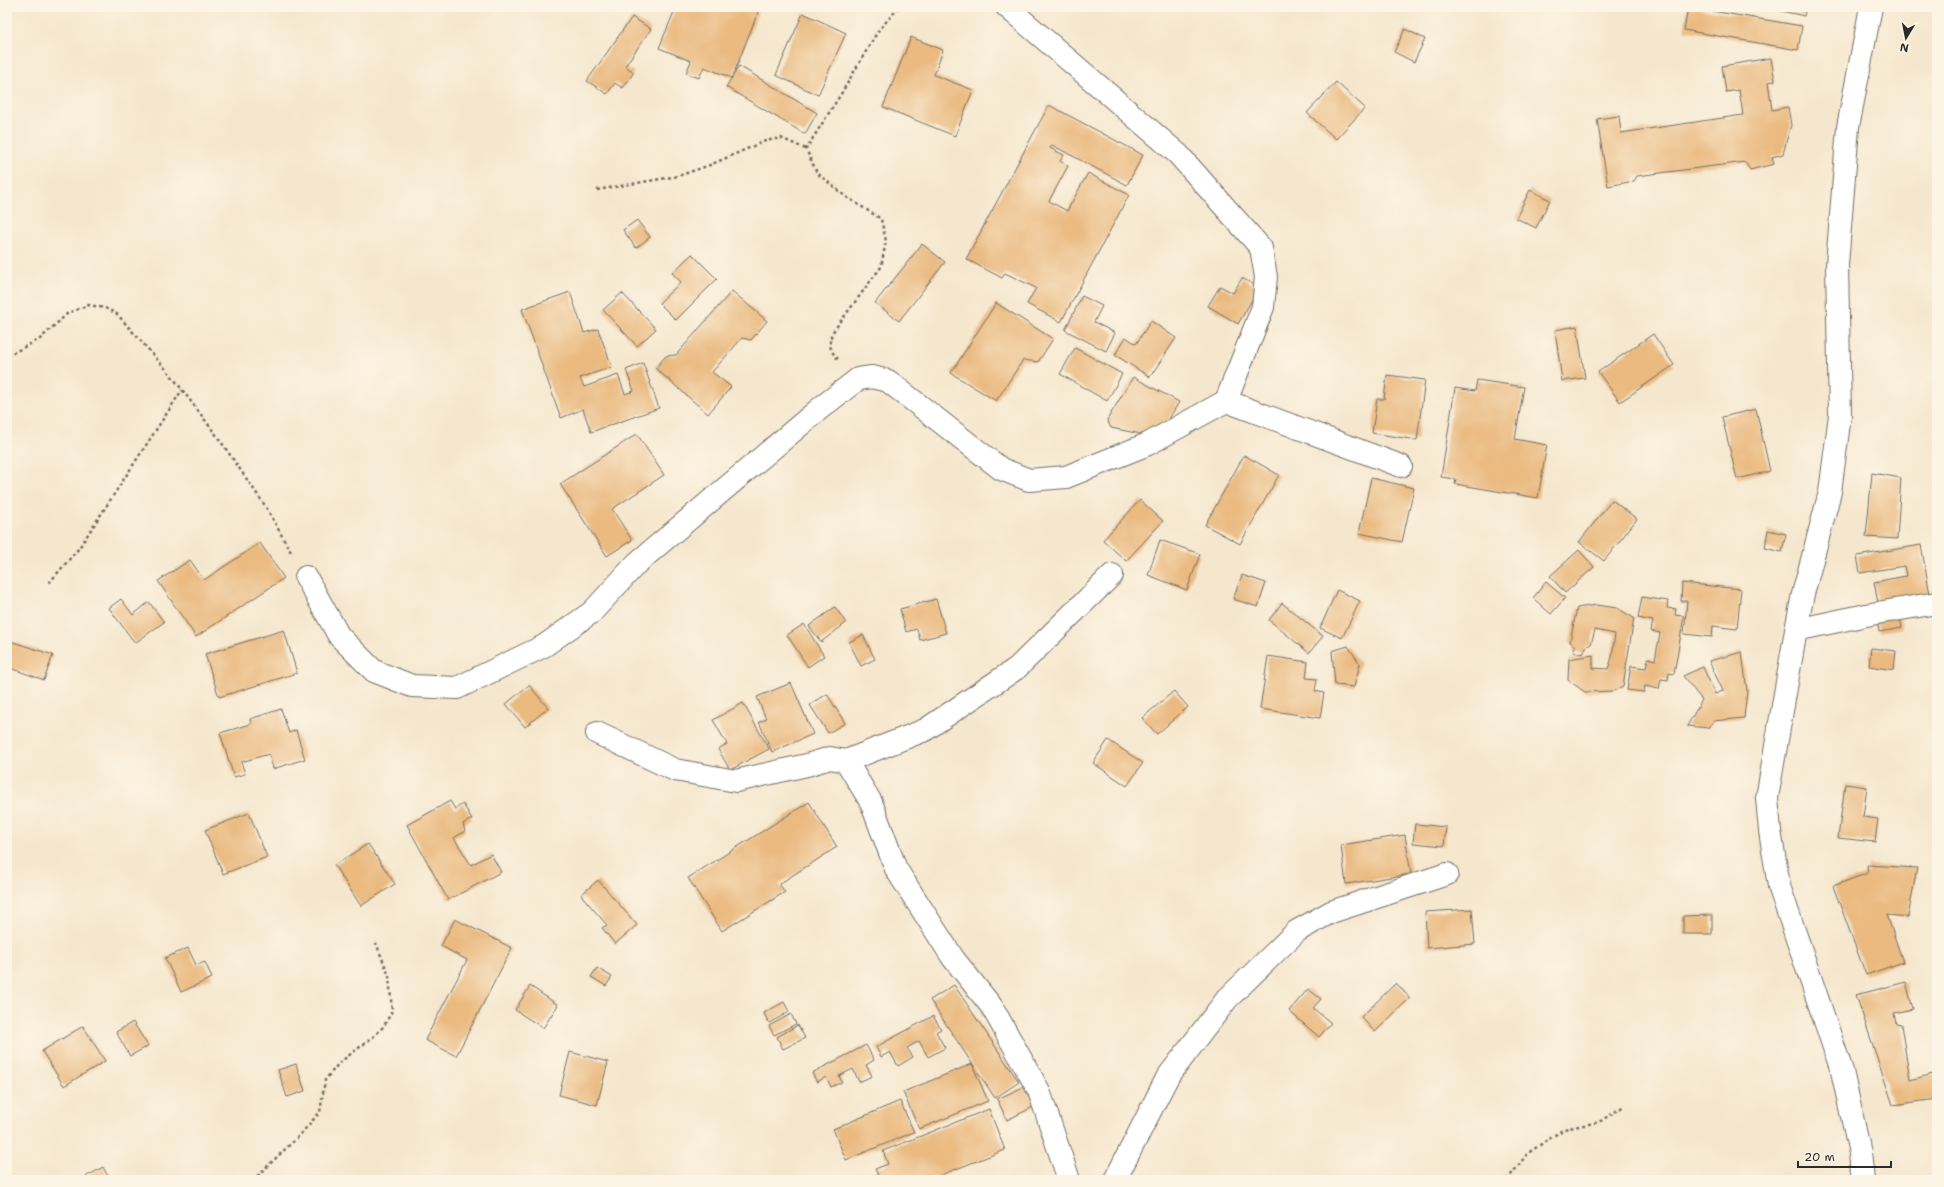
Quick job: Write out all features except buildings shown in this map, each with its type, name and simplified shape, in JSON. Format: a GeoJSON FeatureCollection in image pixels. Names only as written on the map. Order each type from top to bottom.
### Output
{"type":"FeatureCollection","features":[{"type":"Feature","properties":{"kind":"street"},"geometry":{"type":"LineString","coordinates":[[306,577],[339,636],[374,671],[412,686],[457,688],[544,646],[592,612],[637,562],[818,410],[858,379],[872,377],[888,381],[1001,469],[1029,480],[1066,477],[1148,444],[1226,401],[1263,307],[1266,277],[1261,248],[1178,154],[1007,7]]}},
{"type":"Feature","properties":{"kind":"street"},"geometry":{"type":"LineString","coordinates":[[1863,1180],[1860,1153],[1842,1071],[1779,886],[1770,831],[1767,798],[1803,594],[1830,492],[1839,423],[1837,257],[1848,127],[1871,7]]}},
{"type":"Feature","properties":{"kind":"street"},"geometry":{"type":"LineString","coordinates":[[1226,401],[1401,466]]}},
{"type":"Feature","properties":{"kind":"street"},"geometry":{"type":"LineString","coordinates":[[597,733],[675,770],[736,781],[807,765],[830,758],[846,761],[925,730],[1018,668],[1112,575]]}},
{"type":"Feature","properties":{"kind":"street"},"geometry":{"type":"LineString","coordinates":[[1796,630],[1871,614],[1937,603]]}},
{"type":"Feature","properties":{"kind":"street"},"geometry":{"type":"LineString","coordinates":[[846,761],[871,802],[896,869],[953,958],[992,1007],[1040,1091],[1069,1180]]}},
{"type":"Feature","properties":{"kind":"street"},"geometry":{"type":"LineString","coordinates":[[1115,1180],[1167,1078],[1227,999],[1297,932],[1331,912],[1447,874]]}},
{"type":"Feature","properties":{"kind":"path"},"geometry":{"type":"LineString","coordinates":[[806,149],[841,94],[878,31],[899,7]]}},
{"type":"Feature","properties":{"kind":"path"},"geometry":{"type":"LineString","coordinates":[[597,190],[678,176],[710,165],[764,141],[781,138],[806,149],[817,173],[845,196],[881,219],[886,240],[881,267],[832,333],[829,342],[830,351],[858,379]]}},
{"type":"Feature","properties":{"kind":"path"},"geometry":{"type":"LineString","coordinates":[[7,356],[40,339],[68,313],[89,305],[105,308],[117,314],[182,390],[217,436],[266,507],[306,577]]}},
{"type":"Feature","properties":{"kind":"path"},"geometry":{"type":"LineString","coordinates":[[49,583],[79,548],[182,390]]}},
{"type":"Feature","properties":{"kind":"path"},"geometry":{"type":"LineString","coordinates":[[253,1180],[299,1136],[320,1112],[325,1080],[339,1063],[374,1037],[384,1026],[392,1011],[390,976],[376,943]]}},
{"type":"Feature","properties":{"kind":"path"},"geometry":{"type":"LineString","coordinates":[[1507,1180],[1528,1153],[1564,1129],[1599,1122],[1624,1106]]}}]}
